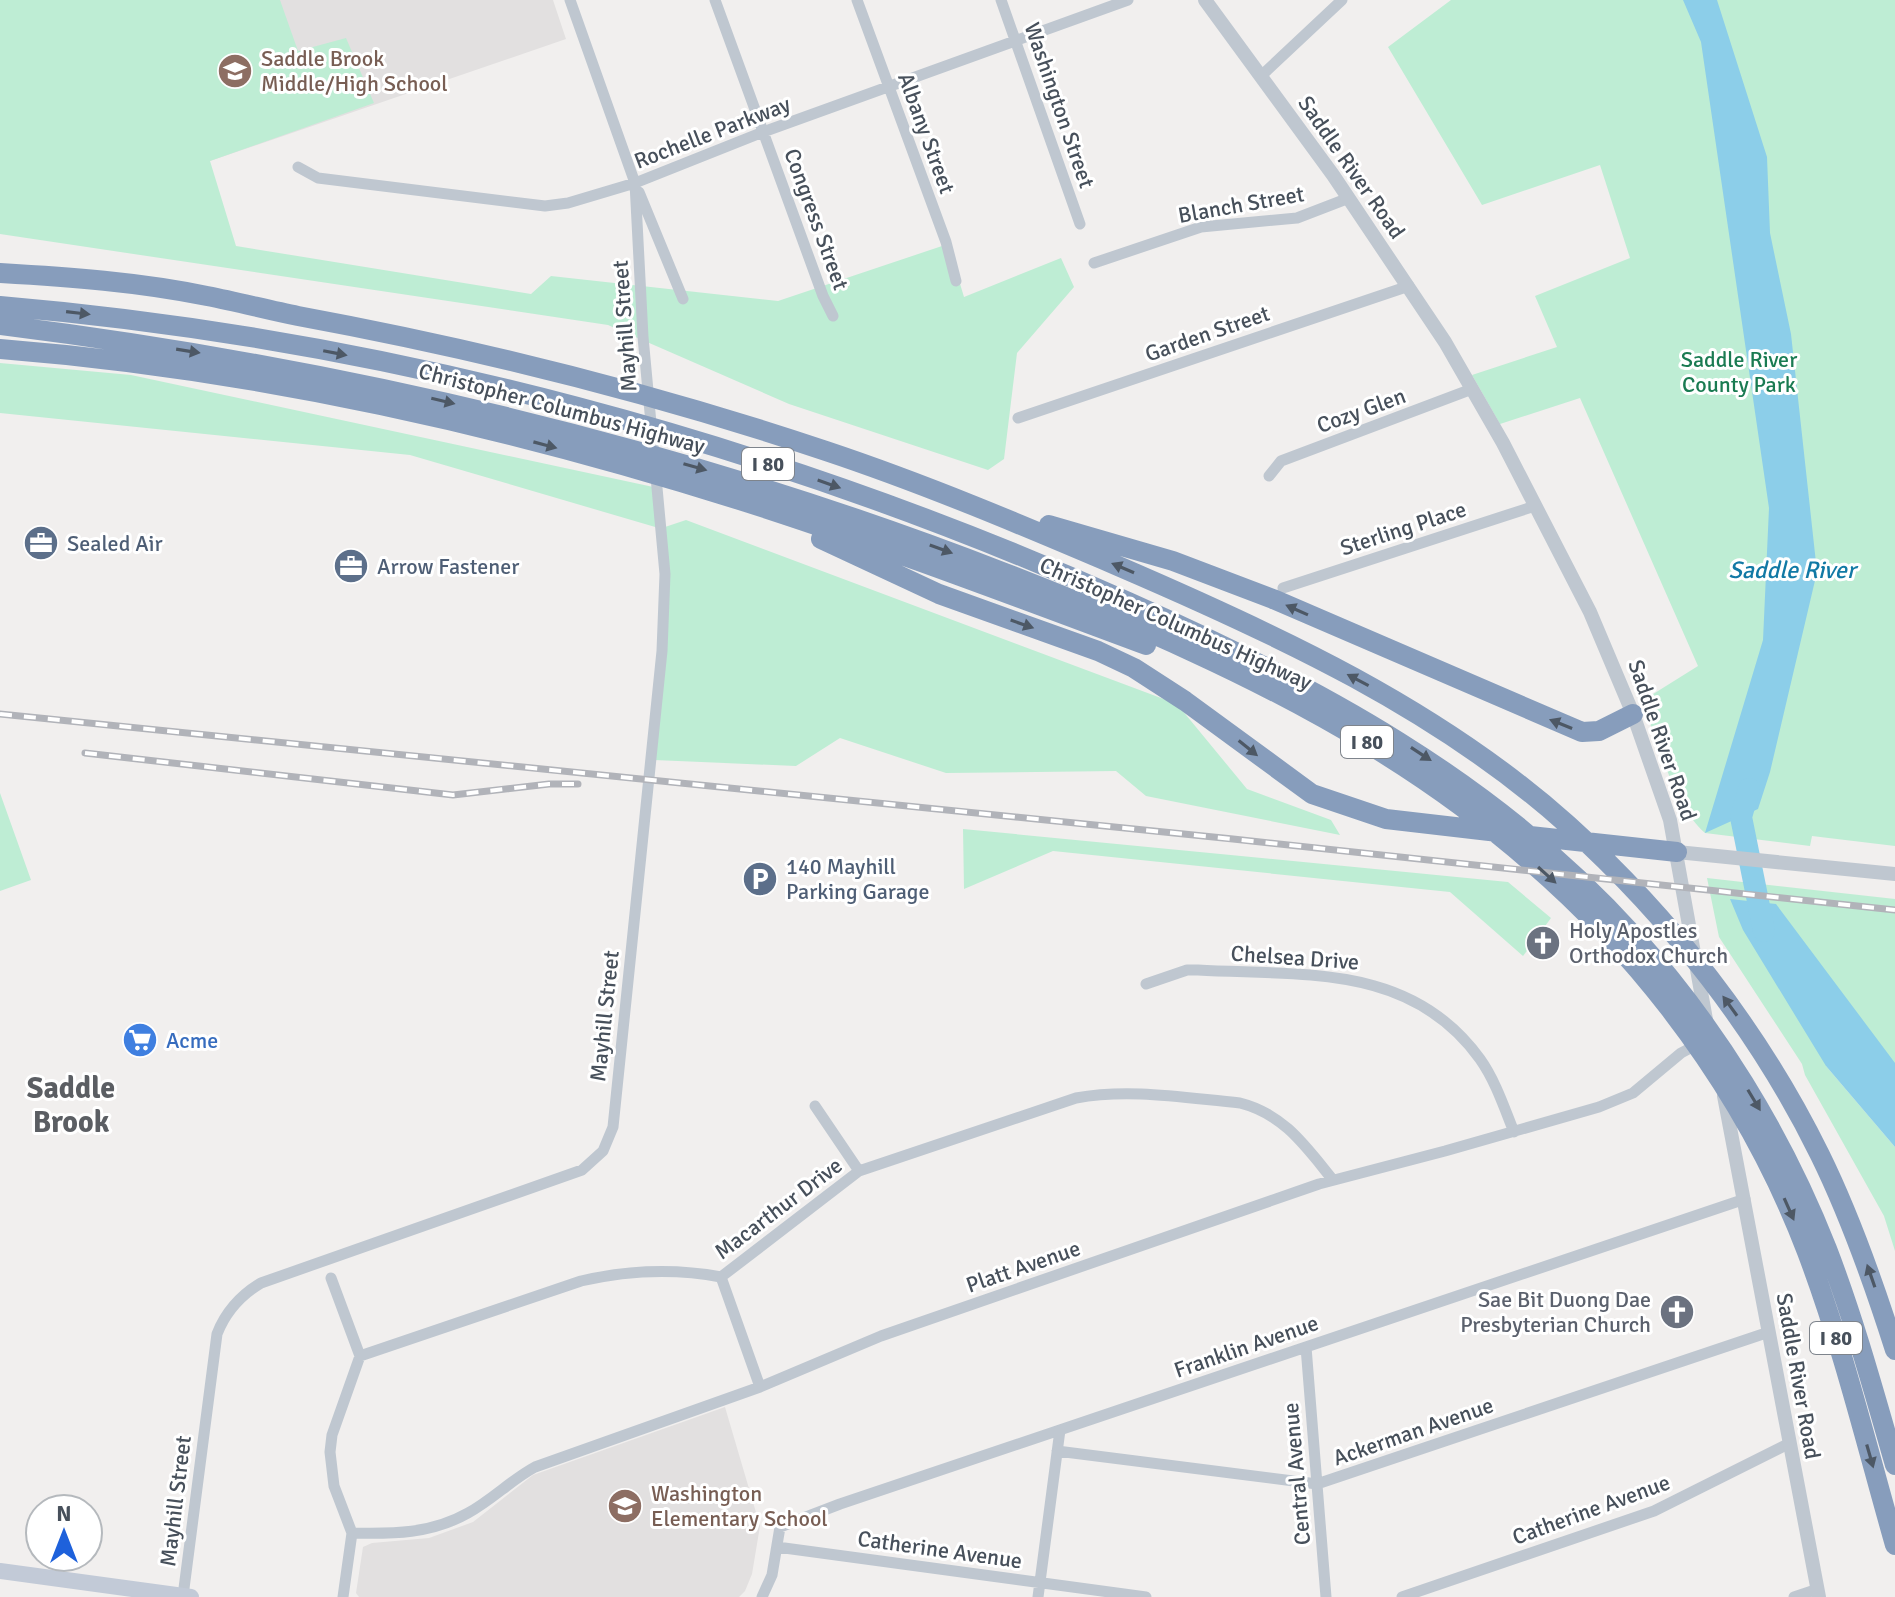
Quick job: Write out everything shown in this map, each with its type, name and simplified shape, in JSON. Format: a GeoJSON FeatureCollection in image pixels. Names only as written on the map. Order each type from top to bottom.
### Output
{"type":"FeatureCollection","features":[{"type":"Feature","properties":{"kind":"highway"},"geometry":{"type":"LineString","coordinates":[[0,263],[39,275]]}},
{"type":"Feature","properties":{"kind":"highway","name":"Christopher Columbus Highway"},"geometry":{"type":"LineString","coordinates":[[0,273],[78,278],[204,295],[529,365],[708,413],[829,452],[948,496],[1167,587],[1314,657],[1442,730],[1539,800],[1621,876],[1679,940],[1732,1009],[1802,1119],[1871,1274],[1895,1350]]}},
{"type":"Feature","properties":{"kind":"highway","name":"Christopher Columbus Highway"},"geometry":{"type":"LineString","coordinates":[[0,306],[177,326],[387,363],[593,412],[797,473],[996,546],[1191,630],[1342,707],[1416,750],[1479,794],[1540,844],[1633,935],[1713,1037],[1763,1136],[1820,1289],[1895,1545]]}},
{"type":"Feature","properties":{"kind":"highway","name":"Christopher Columbus Highway"},"geometry":{"type":"LineString","coordinates":[[0,325],[217,356],[358,382],[509,416],[694,467],[815,505],[975,562],[1159,637],[1289,699],[1379,749],[1443,790],[1528,857],[1618,946],[1696,1044],[1763,1136],[1808,1204],[1840,1284],[1895,1465]]}},
{"type":"Feature","properties":{"kind":"highway"},"geometry":{"type":"LineString","coordinates":[[0,349],[154,366],[369,404],[532,441],[746,502],[973,581],[1289,699]]}},
{"type":"Feature","properties":{"kind":"highway"},"geometry":{"type":"LineString","coordinates":[[948,496],[1173,561],[1273,599],[1582,732],[1599,731],[1633,714]]}},
{"type":"Feature","properties":{"kind":"highway"},"geometry":{"type":"LineString","coordinates":[[746,502],[782,523],[939,594],[1098,651],[1134,668],[1312,794],[1342,806],[1386,819],[1677,852]]}},
{"type":"Feature","properties":{"kind":"main road"},"geometry":{"type":"LineString","coordinates":[[0,1571],[191,1597]]}},
{"type":"Feature","properties":{"kind":"street","name":"Mayhill Street"},"geometry":{"type":"LineString","coordinates":[[570,0],[635,183],[683,299]]}},
{"type":"Feature","properties":{"kind":"street","name":"Congress Street"},"geometry":{"type":"LineString","coordinates":[[715,0],[833,316]]}},
{"type":"Feature","properties":{"kind":"street","name":"Albany Street"},"geometry":{"type":"LineString","coordinates":[[857,0],[946,242],[956,281]]}},
{"type":"Feature","properties":{"kind":"street","name":"Washington Street"},"geometry":{"type":"LineString","coordinates":[[1001,0],[1080,224]]}},
{"type":"Feature","properties":{"kind":"street","name":"Rochelle Parkway"},"geometry":{"type":"LineString","coordinates":[[298,167],[318,178],[545,206],[568,203],[635,183],[763,132],[1128,0]]}},
{"type":"Feature","properties":{"kind":"street","name":"Saddle River Road"},"geometry":{"type":"LineString","coordinates":[[1205,0],[1349,198],[1409,286],[1472,389],[1590,612],[1633,714],[1656,774],[1677,852],[1709,1038],[1732,1129],[1818,1593]]}},
{"type":"Feature","properties":{"kind":"street"},"geometry":{"type":"LineString","coordinates":[[1261,76],[1342,0]]}},
{"type":"Feature","properties":{"kind":"street","name":"Mayhill Street"},"geometry":{"type":"LineString","coordinates":[[183,1596],[217,1334],[221,1323],[239,1299],[261,1283],[582,1170],[594,1162],[609,1140],[613,1127],[662,651],[665,574],[643,337],[635,183]]}},
{"type":"Feature","properties":{"kind":"street","name":"Blanch Street"},"geometry":{"type":"LineString","coordinates":[[1094,263],[1201,227],[1297,218],[1349,198]]}},
{"type":"Feature","properties":{"kind":"street","name":"Garden Street"},"geometry":{"type":"LineString","coordinates":[[1018,418],[1409,286]]}},
{"type":"Feature","properties":{"kind":"street","name":"Cozy Glen"},"geometry":{"type":"LineString","coordinates":[[1269,476],[1281,461],[1472,389]]}},
{"type":"Feature","properties":{"kind":"street","name":"Sterling Place"},"geometry":{"type":"LineString","coordinates":[[1283,588],[1535,506]]}},
{"type":"Feature","properties":{"kind":"street"},"geometry":{"type":"LineString","coordinates":[[1677,852],[1895,874]]}},
{"type":"Feature","properties":{"kind":"street","name":"Chelsea Drive"},"geometry":{"type":"LineString","coordinates":[[1146,984],[1187,970],[1198,970],[1350,979],[1397,991],[1431,1009],[1482,1061],[1514,1132]]}},
{"type":"Feature","properties":{"kind":"street","name":"Platt Avenue"},"geometry":{"type":"LineString","coordinates":[[352,1533],[406,1534],[449,1523],[469,1513],[535,1467],[760,1387],[881,1336],[1333,1180],[1599,1107],[1628,1095],[1681,1053],[1709,1038]]}},
{"type":"Feature","properties":{"kind":"street","name":"Macarthur Drive"},"geometry":{"type":"LineString","coordinates":[[360,1356],[581,1281],[612,1274],[668,1270],[721,1277],[859,1171],[1076,1098],[1126,1093],[1254,1106],[1283,1122],[1333,1180]]}},
{"type":"Feature","properties":{"kind":"street"},"geometry":{"type":"LineString","coordinates":[[815,1106],[859,1171]]}},
{"type":"Feature","properties":{"kind":"street","name":"Franklin Avenue"},"geometry":{"type":"LineString","coordinates":[[777,1547],[780,1527],[1745,1199]]}},
{"type":"Feature","properties":{"kind":"street"},"geometry":{"type":"LineString","coordinates":[[721,1277],[760,1387]]}},
{"type":"Feature","properties":{"kind":"street"},"geometry":{"type":"LineString","coordinates":[[331,1278],[360,1356],[332,1435],[330,1452],[334,1486],[352,1533],[343,1597]]}},
{"type":"Feature","properties":{"kind":"street","name":"Ackerman Avenue"},"geometry":{"type":"LineString","coordinates":[[1057,1451],[1317,1484],[1769,1332]]}},
{"type":"Feature","properties":{"kind":"street","name":"Central Avenue"},"geometry":{"type":"LineString","coordinates":[[1306,1347],[1326,1597]]}},
{"type":"Feature","properties":{"kind":"street"},"geometry":{"type":"LineString","coordinates":[[1038,1597],[1060,1430]]}},
{"type":"Feature","properties":{"kind":"street","name":"Catherine Avenue"},"geometry":{"type":"LineString","coordinates":[[1402,1597],[1654,1511],[1788,1444]]}},
{"type":"Feature","properties":{"kind":"street"},"geometry":{"type":"LineString","coordinates":[[769,1597],[777,1547]]}},
{"type":"Feature","properties":{"kind":"street","name":"Catherine Avenue"},"geometry":{"type":"LineString","coordinates":[[777,1547],[1146,1597]]}},
{"type":"Feature","properties":{"kind":"street"},"geometry":{"type":"LineString","coordinates":[[762,1597],[772,1575]]}},
{"type":"Feature","properties":{"kind":"street"},"geometry":{"type":"LineString","coordinates":[[1794,1597],[1818,1593]]}},
{"type":"Feature","properties":{"kind":"shaded area","name":"Saddle Brook Middle/High School"},"geometry":{"type":"Polygon","coordinates":[[[0,0],[553,0],[566,39],[210,161],[0,0]]]}},
{"type":"Feature","properties":{"kind":"shaded area","name":"Washington Elementary School"},"geometry":{"type":"Polygon","coordinates":[[[725,1407],[760,1526],[752,1574],[739,1597],[359,1597],[356,1593],[363,1547],[372,1543],[429,1538],[473,1522],[533,1475],[725,1407]]]}},
{"type":"Feature","properties":{"kind":"green space"},"geometry":{"type":"Polygon","coordinates":[[[0,0],[280,0],[298,51],[346,38],[374,103],[210,161],[236,246],[531,294],[551,276],[778,301],[948,244],[964,297],[1061,258],[1074,287],[1017,353],[1004,459],[988,470],[789,404],[608,325],[0,234],[0,0]]]}},
{"type":"Feature","properties":{"kind":"green space","name":"Saddle River County Park"},"geometry":{"type":"Polygon","coordinates":[[[1451,0],[1895,0],[1895,846],[1812,836],[1810,846],[1705,833],[1675,790],[1642,701],[1698,666],[1580,398],[1500,424],[1472,375],[1557,347],[1535,296],[1630,258],[1600,165],[1482,205],[1388,47],[1451,0]]]}},
{"type":"Feature","properties":{"kind":"green space"},"geometry":{"type":"Polygon","coordinates":[[[0,363],[131,375],[658,488],[662,528],[686,520],[1177,704],[1247,789],[1331,820],[1340,835],[1146,796],[1116,771],[946,773],[840,738],[796,766],[654,760],[662,529],[410,455],[0,413],[0,363]]]}},
{"type":"Feature","properties":{"kind":"green space"},"geometry":{"type":"Polygon","coordinates":[[[0,793],[31,880],[0,891],[0,793]]]}},
{"type":"Feature","properties":{"kind":"green space"},"geometry":{"type":"Polygon","coordinates":[[[963,829],[1508,882],[1551,918],[1523,956],[1450,892],[1053,851],[964,889],[963,829]]]}},
{"type":"Feature","properties":{"kind":"green space"},"geometry":{"type":"Polygon","coordinates":[[[1707,878],[1895,899],[1895,1072],[1826,1066],[1895,1147],[1895,1251],[1884,1216],[1805,1075],[1802,1064],[1719,937],[1707,878]]]}},
{"type":"Feature","properties":{"kind":"water","name":"Saddle River"},"geometry":{"type":"Polygon","coordinates":[[[1683,0],[1717,0],[1767,157],[1770,233],[1791,334],[1817,572],[1770,772],[1758,809],[1705,833],[1763,640],[1769,508],[1701,42],[1683,0]]]}},
{"type":"Feature","properties":{"kind":"water"},"geometry":{"type":"Polygon","coordinates":[[[1730,899],[1776,904],[1895,1063],[1895,1147],[1826,1066],[1743,930],[1730,899]]]}},
{"type":"Feature","properties":{"kind":"waterway","name":"Saddle River"},"geometry":{"type":"LineString","coordinates":[[1749,789],[1741,817],[1764,931]]}},
{"type":"Feature","properties":{"kind":"railway"},"geometry":{"type":"LineString","coordinates":[[0,714],[1233,839],[1895,910]]}},
{"type":"Feature","properties":{"kind":"railway"},"geometry":{"type":"LineString","coordinates":[[85,753],[453,795],[549,784],[578,784]]}},
{"type":"Feature","properties":{"kind":"place","name":"Saddle Brook Middle/High School"},"geometry":{"type":"Point","coordinates":[235,71]}},
{"type":"Feature","properties":{"kind":"place","name":"Sealed Air"},"geometry":{"type":"Point","coordinates":[41,543]}},
{"type":"Feature","properties":{"kind":"place","name":"Arrow Fastener"},"geometry":{"type":"Point","coordinates":[351,566]}},
{"type":"Feature","properties":{"kind":"place","name":"140 Mayhill Parking Garage"},"geometry":{"type":"Point","coordinates":[760,879]}},
{"type":"Feature","properties":{"kind":"place","name":"Holy Apostles Orthodox Church"},"geometry":{"type":"Point","coordinates":[1543,943]}},
{"type":"Feature","properties":{"kind":"place","name":"Acme"},"geometry":{"type":"Point","coordinates":[140,1040]}},
{"type":"Feature","properties":{"kind":"place","name":"Sae Bit Duong Dae Presbyterian Church"},"geometry":{"type":"Point","coordinates":[1677,1312]}},
{"type":"Feature","properties":{"kind":"place","name":"Washington Elementary School"},"geometry":{"type":"Point","coordinates":[625,1506]}},
{"type":"Feature","properties":{"kind":"district","name":"Saddle Brook"},"geometry":{"type":"Point","coordinates":[71,1105]}}]}
